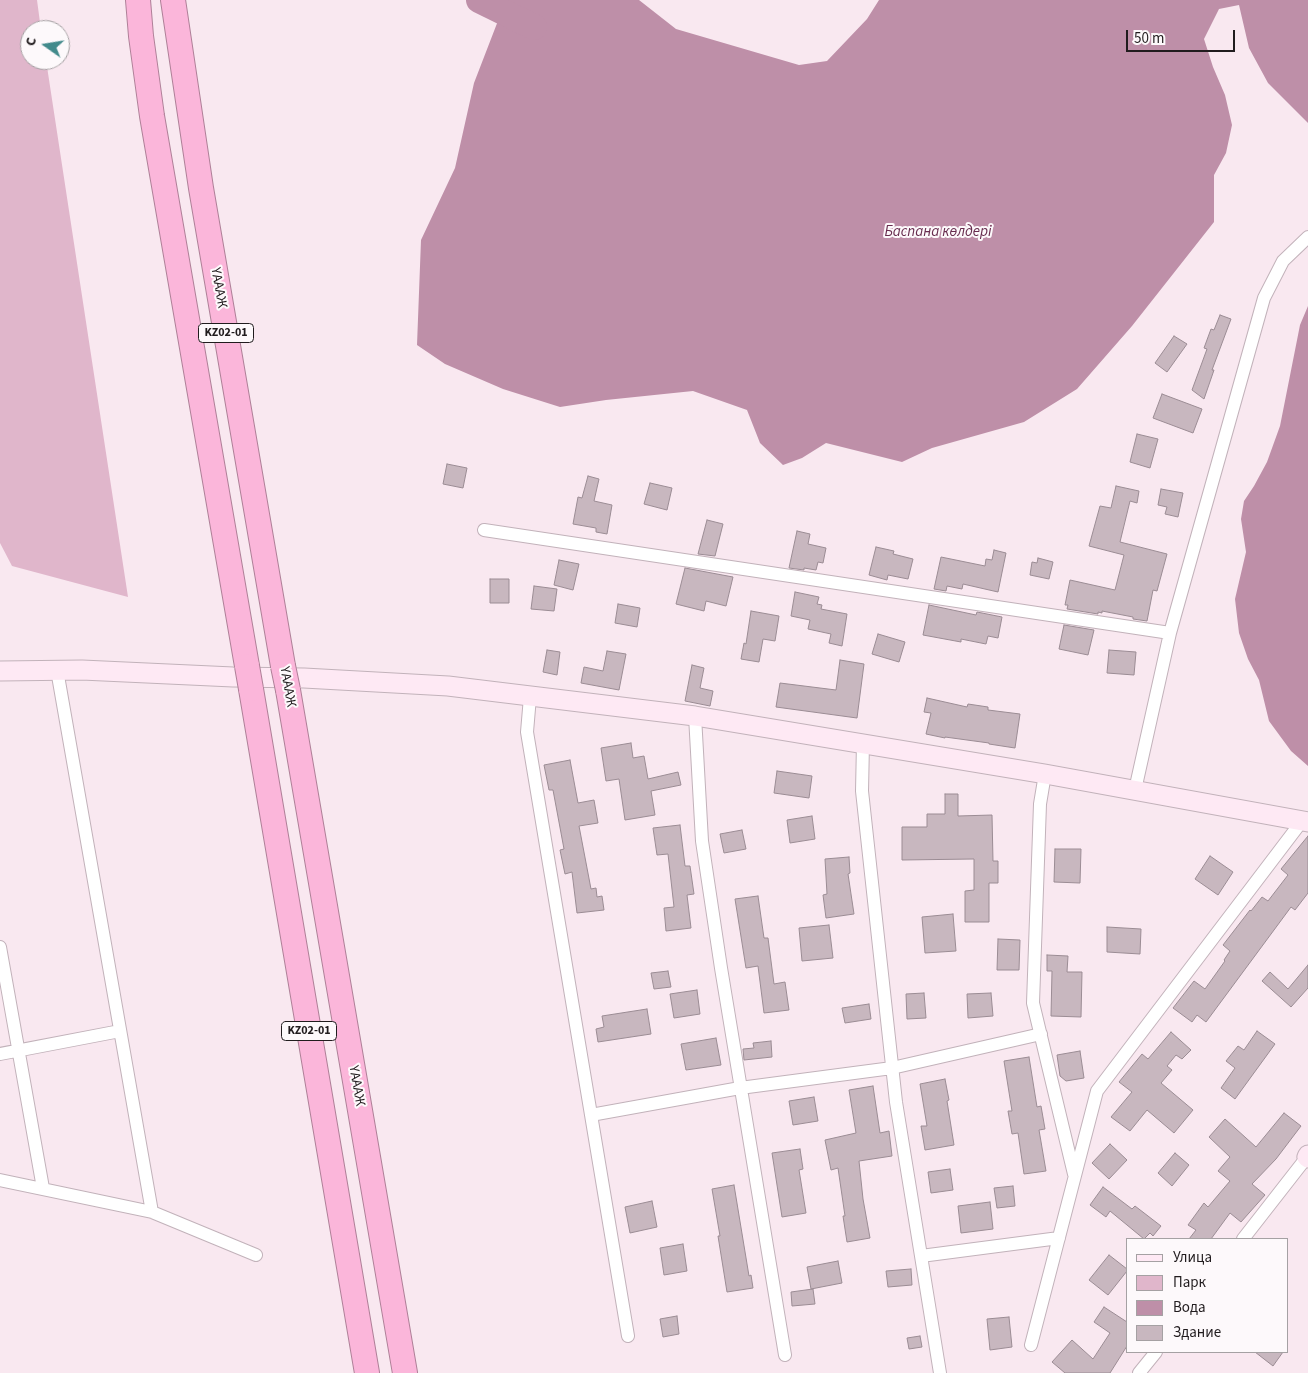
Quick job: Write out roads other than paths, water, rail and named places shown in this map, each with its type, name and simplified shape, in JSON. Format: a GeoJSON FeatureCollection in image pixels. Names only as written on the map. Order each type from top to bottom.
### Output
{"type":"FeatureCollection","features":[{"type":"Feature","properties":{"kind":"highway","name":"KZ02-01"},"geometry":{"type":"LineString","coordinates":[[138,0],[152,116],[367,1373]]}},
{"type":"Feature","properties":{"kind":"highway","name":"ҮАААЖ"},"geometry":{"type":"LineString","coordinates":[[173,0],[201,188],[405,1373]]}},
{"type":"Feature","properties":{"kind":"main road"},"geometry":{"type":"LineString","coordinates":[[0,671],[57,670],[304,678],[448,686],[695,716],[1045,774],[1305,822]]}},
{"type":"Feature","properties":{"kind":"street"},"geometry":{"type":"LineString","coordinates":[[1135,790],[1170,633],[1264,298],[1283,261],[1308,237]]}},
{"type":"Feature","properties":{"kind":"street"},"geometry":{"type":"LineString","coordinates":[[484,530],[1170,633]]}},
{"type":"Feature","properties":{"kind":"street"},"geometry":{"type":"LineString","coordinates":[[57,670],[152,1212]]}},
{"type":"Feature","properties":{"kind":"street"},"geometry":{"type":"LineString","coordinates":[[530,697],[527,732],[628,1336]]}},
{"type":"Feature","properties":{"kind":"street"},"geometry":{"type":"LineString","coordinates":[[695,716],[702,841],[740,1088],[785,1355]]}},
{"type":"Feature","properties":{"kind":"street"},"geometry":{"type":"LineString","coordinates":[[863,743],[862,791],[896,1102],[940,1373]]}},
{"type":"Feature","properties":{"kind":"street"},"geometry":{"type":"LineString","coordinates":[[1045,774],[1040,804],[1033,1003],[1075,1176]]}},
{"type":"Feature","properties":{"kind":"street"},"geometry":{"type":"LineString","coordinates":[[1031,1344],[1097,1091],[1305,822]]}},
{"type":"Feature","properties":{"kind":"street"},"geometry":{"type":"LineString","coordinates":[[0,947],[43,1188]]}},
{"type":"Feature","properties":{"kind":"street"},"geometry":{"type":"LineString","coordinates":[[0,1054],[120,1031]]}},
{"type":"Feature","properties":{"kind":"street"},"geometry":{"type":"LineString","coordinates":[[591,1115],[740,1088],[892,1068],[1041,1034]]}},
{"type":"Feature","properties":{"kind":"street"},"geometry":{"type":"LineString","coordinates":[[1243,1238],[1308,1156]]}},
{"type":"Feature","properties":{"kind":"street"},"geometry":{"type":"LineString","coordinates":[[0,1180],[152,1212],[256,1255]]}},
{"type":"Feature","properties":{"kind":"street"},"geometry":{"type":"LineString","coordinates":[[921,1256],[1059,1238]]}},
{"type":"Feature","properties":{"kind":"street"},"geometry":{"type":"LineString","coordinates":[[1139,1373],[1155,1353]]}},
{"type":"Feature","properties":{"kind":"water","name":"Баспана көлдері"},"geometry":{"type":"Polygon","coordinates":[[[506,0],[639,0],[676,29],[799,65],[827,61],[867,19],[879,0],[1308,0],[1308,123],[1268,83],[1249,48],[1239,5],[1219,9],[1204,39],[1225,95],[1232,125],[1226,153],[1214,175],[1214,222],[1132,326],[1077,389],[1024,422],[932,448],[902,462],[826,443],[802,458],[783,465],[760,443],[747,410],[693,391],[560,407],[503,389],[445,364],[417,345],[421,240],[455,168],[474,83],[506,0]]]}},
{"type":"Feature","properties":{"kind":"water"},"geometry":{"type":"Polygon","coordinates":[[[1308,306],[1308,766],[1291,751],[1269,721],[1259,680],[1248,659],[1239,633],[1235,599],[1246,552],[1241,519],[1244,501],[1267,462],[1280,426],[1300,325],[1308,306]]]}},
{"type":"Feature","properties":{"kind":"waterway"},"geometry":{"type":"LineString","coordinates":[[479,0],[534,27]]}}]}
